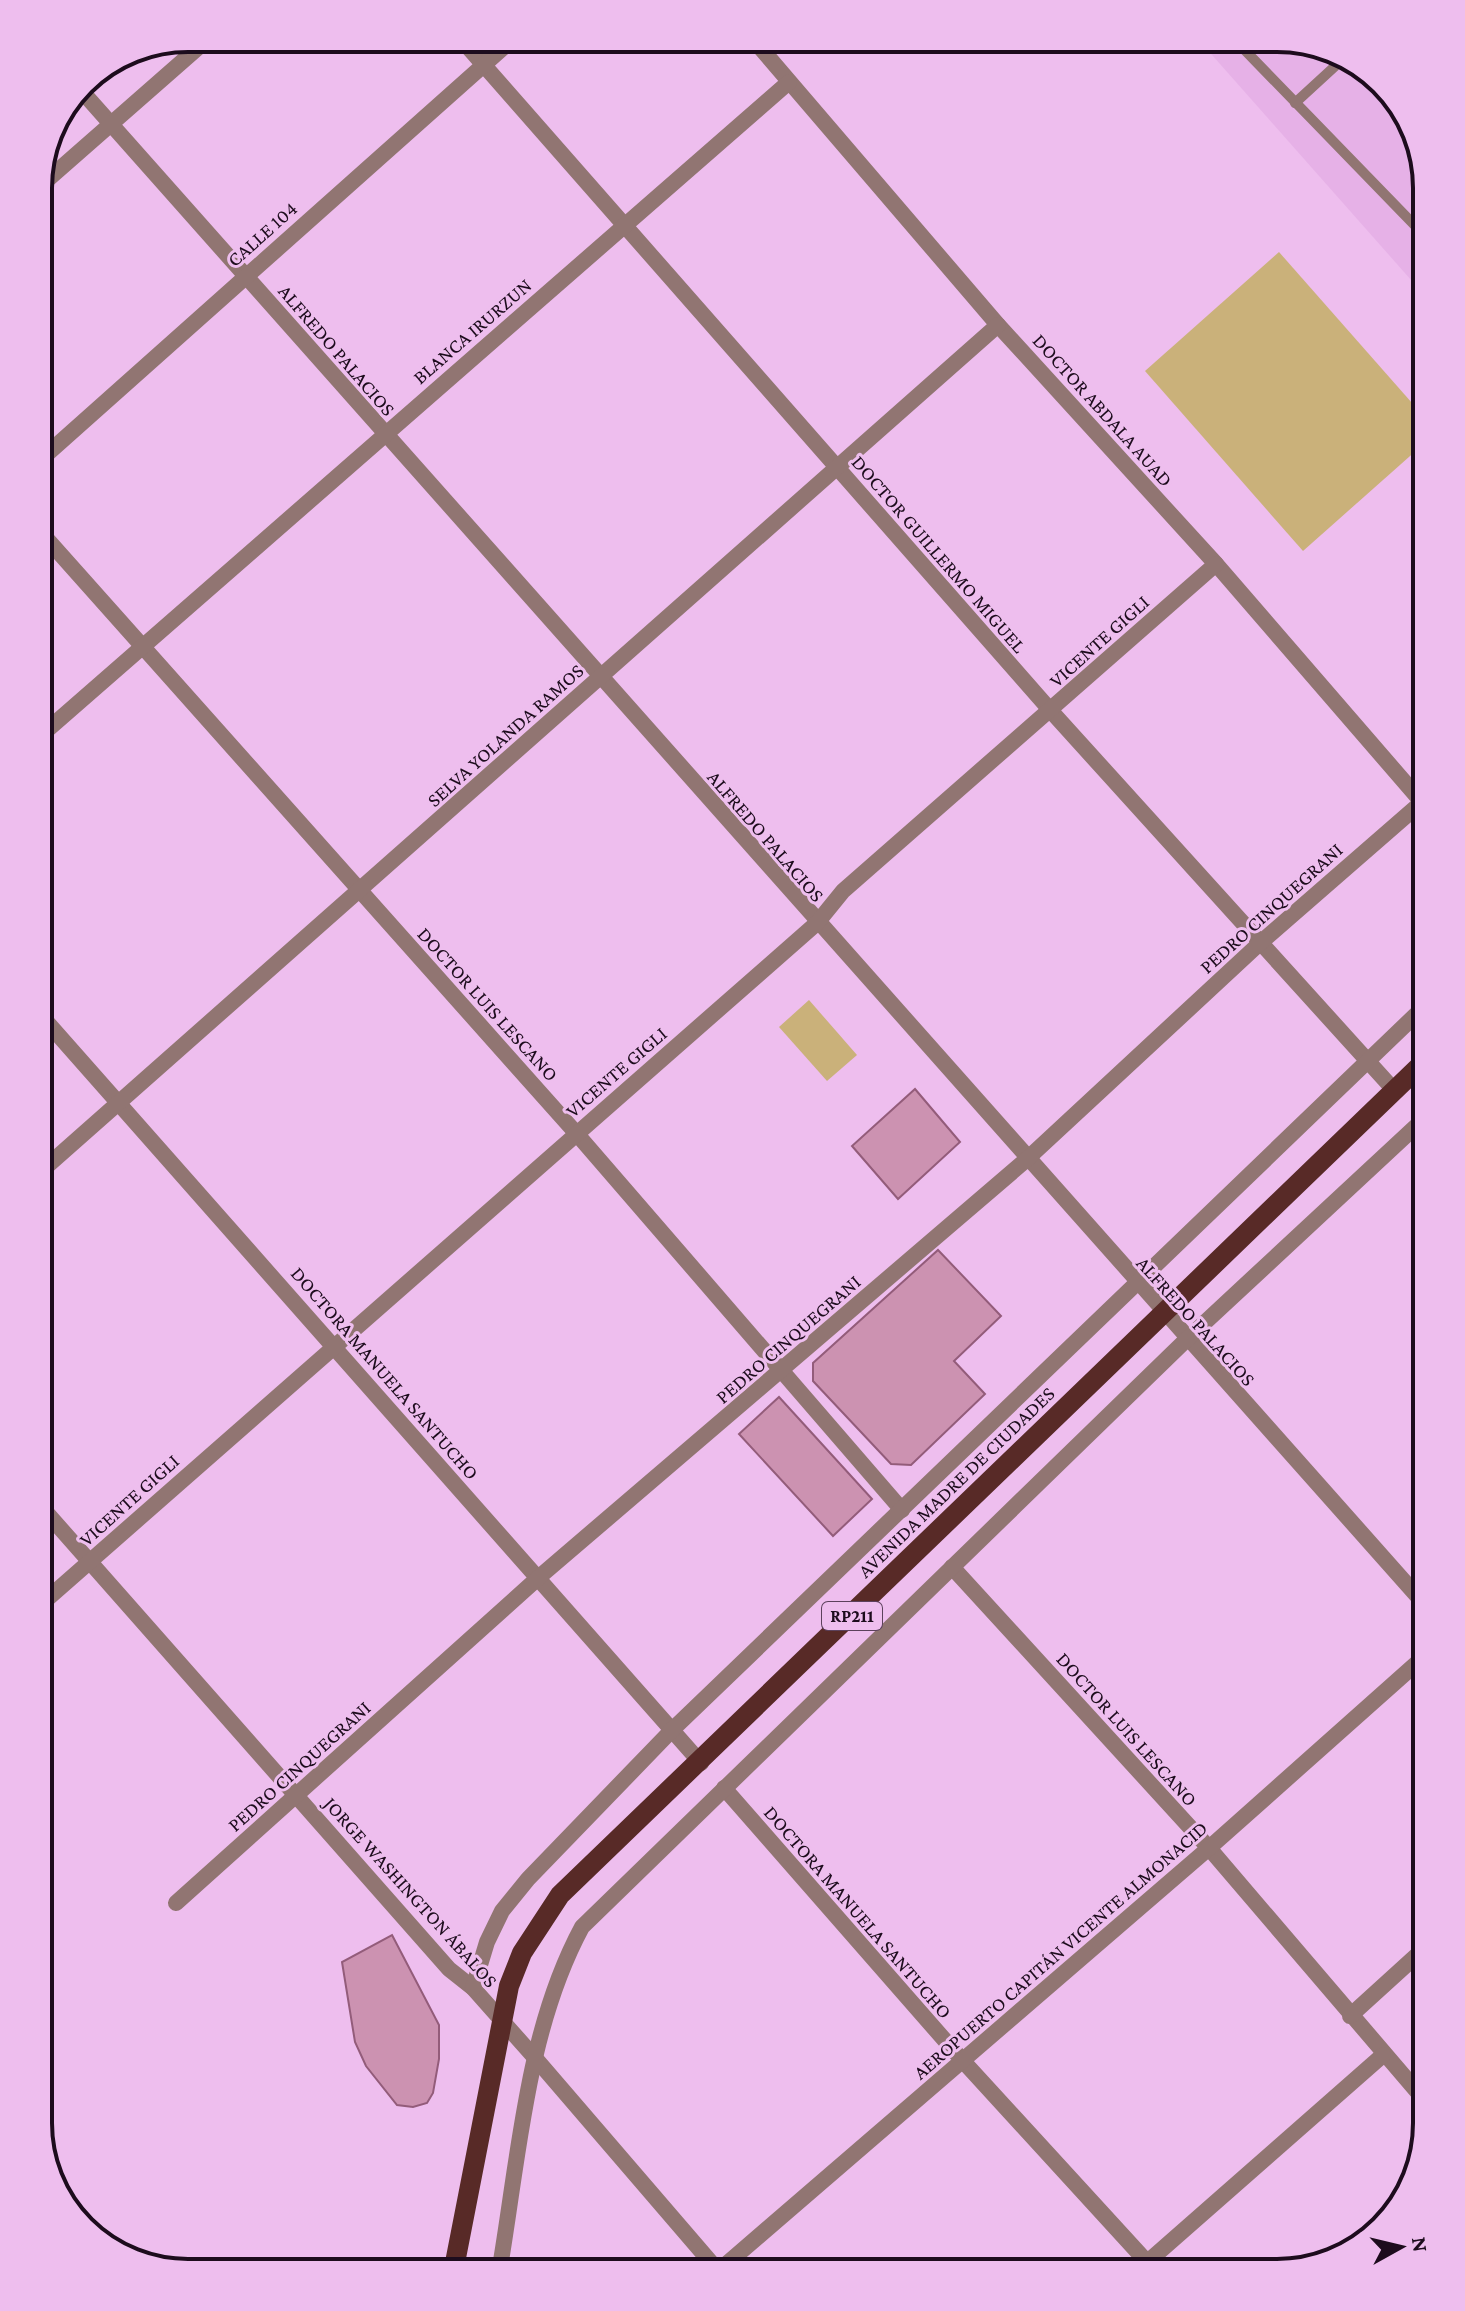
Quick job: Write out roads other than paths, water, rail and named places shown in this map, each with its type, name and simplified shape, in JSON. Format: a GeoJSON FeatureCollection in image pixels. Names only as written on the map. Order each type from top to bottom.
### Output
{"type":"FeatureCollection","features":[{"type":"Feature","properties":{"kind":"main road","name":"AVENIDA MADRE DE CIUDADES"},"geometry":{"type":"LineString","coordinates":[[456,2259],[509,1986],[543,1915],[560,1895],[701,1763],[1413,1072]]}},
{"type":"Feature","properties":{"kind":"street"},"geometry":{"type":"LineString","coordinates":[[53,175],[193,52]]}},
{"type":"Feature","properties":{"kind":"street","name":"DOCTOR GUILLERMO MIGUEL"},"geometry":{"type":"LineString","coordinates":[[472,52],[1051,711],[1394,1090]]}},
{"type":"Feature","properties":{"kind":"street","name":"CALLE 104"},"geometry":{"type":"LineString","coordinates":[[52,449],[497,52]]}},
{"type":"Feature","properties":{"kind":"street","name":"DOCTOR ABDALA AUAD"},"geometry":{"type":"LineString","coordinates":[[764,52],[998,325],[1216,564],[1413,791]]}},
{"type":"Feature","properties":{"kind":"street","name":"BLANCA IRURZUN"},"geometry":{"type":"LineString","coordinates":[[52,726],[789,82]]}},
{"type":"Feature","properties":{"kind":"street","name":"ALFREDO PALACIOS"},"geometry":{"type":"LineString","coordinates":[[87,97],[1026,1160],[1413,1591]]}},
{"type":"Feature","properties":{"kind":"street","name":"SELVA YOLANDA RAMOS"},"geometry":{"type":"LineString","coordinates":[[52,1162],[998,325]]}},
{"type":"Feature","properties":{"kind":"street","name":"DOCTOR LUIS LESCANO"},"geometry":{"type":"LineString","coordinates":[[52,545],[576,1133],[902,1510]]}},
{"type":"Feature","properties":{"kind":"street","name":"VICENTE GIGLI"},"geometry":{"type":"LineString","coordinates":[[52,1595],[817,923],[843,891],[1216,564]]}},
{"type":"Feature","properties":{"kind":"street","name":"PEDRO CINQUEGRANI"},"geometry":{"type":"LineString","coordinates":[[176,1903],[538,1578],[1026,1160],[1260,943],[1413,815]]}},
{"type":"Feature","properties":{"kind":"street"},"geometry":{"type":"LineString","coordinates":[[473,1988],[487,1942],[502,1911],[528,1879],[672,1730],[1413,1018]]}},
{"type":"Feature","properties":{"kind":"street","name":"DOCTORA MANUELA SANTUCHO"},"geometry":{"type":"LineString","coordinates":[[52,1028],[701,1763]]}},
{"type":"Feature","properties":{"kind":"street"},"geometry":{"type":"LineString","coordinates":[[501,2259],[536,2059],[554,1987],[582,1927],[1186,1340],[1413,1134]]}},
{"type":"Feature","properties":{"kind":"street","name":"JORGE WASHINGTON ÁBALOS"},"geometry":{"type":"LineString","coordinates":[[52,1519],[449,1969],[473,1988],[536,2059],[707,2259]]}},
{"type":"Feature","properties":{"kind":"street","name":"DOCTOR LUIS LESCANO"},"geometry":{"type":"LineString","coordinates":[[952,1567],[1209,1848],[1413,2088]]}},
{"type":"Feature","properties":{"kind":"street","name":"AEROPUERTO CAPITÁN VICENTE ALMONACID"},"geometry":{"type":"LineString","coordinates":[[733,2259],[1209,1848],[1413,1666]]}},
{"type":"Feature","properties":{"kind":"street","name":"DOCTORA MANUELA SANTUCHO"},"geometry":{"type":"LineString","coordinates":[[724,1788],[1138,2259]]}},
{"type":"Feature","properties":{"kind":"street"},"geometry":{"type":"LineString","coordinates":[[1350,2016],[1413,1959]]}},
{"type":"Feature","properties":{"kind":"street"},"geometry":{"type":"LineString","coordinates":[[1158,2259],[1383,2055]]}},
{"type":"Feature","properties":{"kind":"lane"},"geometry":{"type":"LineString","coordinates":[[1246,52],[1413,224]]}},
{"type":"Feature","properties":{"kind":"lane"},"geometry":{"type":"LineString","coordinates":[[1295,103],[1336,65]]}}]}
